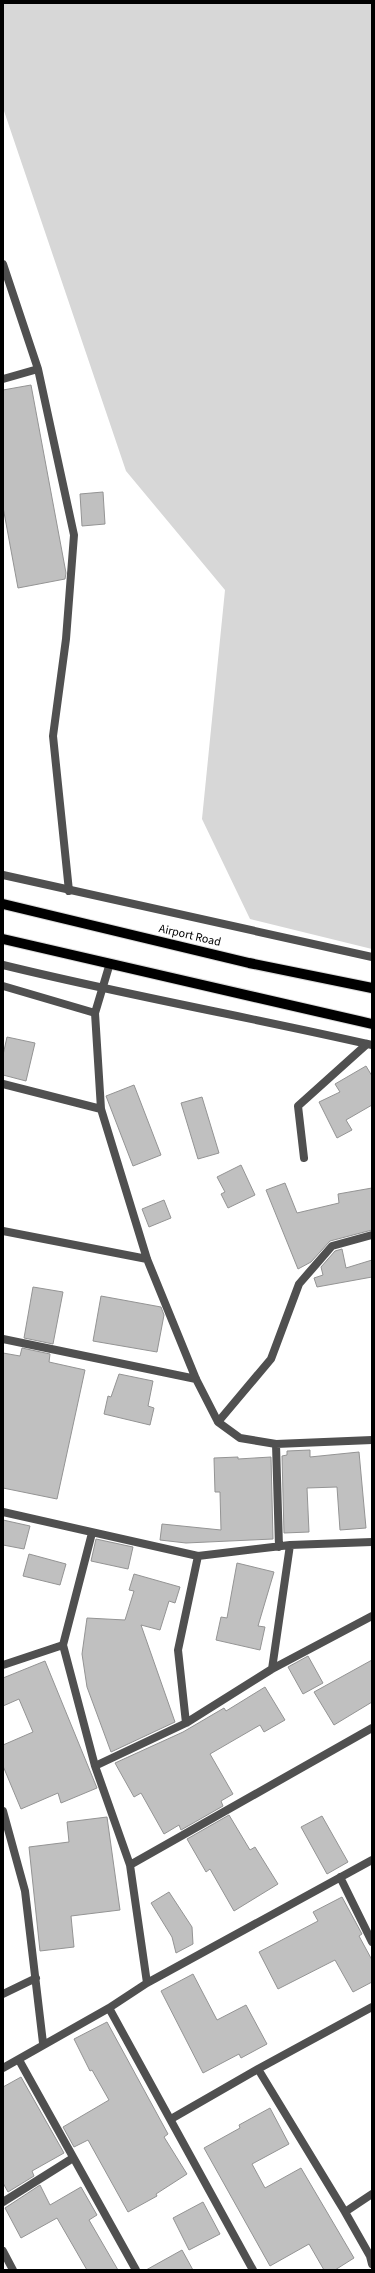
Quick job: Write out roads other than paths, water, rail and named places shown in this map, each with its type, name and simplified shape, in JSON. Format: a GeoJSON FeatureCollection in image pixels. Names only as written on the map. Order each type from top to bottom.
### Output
{"type":"FeatureCollection","features":[{"type":"Feature","properties":{"kind":"main road","name":"Airport Road"},"geometry":{"type":"LineString","coordinates":[[3,904],[249,963],[372,988]]}},
{"type":"Feature","properties":{"kind":"main road"},"geometry":{"type":"LineString","coordinates":[[3,939],[372,1024]]}},
{"type":"Feature","properties":{"kind":"street"},"geometry":{"type":"LineString","coordinates":[[3,264],[38,369],[74,535],[66,638],[53,736],[69,891]]}},
{"type":"Feature","properties":{"kind":"street"},"geometry":{"type":"LineString","coordinates":[[3,379],[38,369]]}},
{"type":"Feature","properties":{"kind":"street"},"geometry":{"type":"LineString","coordinates":[[3,875],[69,891],[372,957]]}},
{"type":"Feature","properties":{"kind":"street"},"geometry":{"type":"LineString","coordinates":[[110,963],[95,1013],[101,1109],[147,1259],[196,1379],[218,1422],[240,1438],[276,1444],[372,1440]]}},
{"type":"Feature","properties":{"kind":"street"},"geometry":{"type":"LineString","coordinates":[[3,964],[102,989],[370,1044]]}},
{"type":"Feature","properties":{"kind":"street"},"geometry":{"type":"LineString","coordinates":[[3,986],[95,1013]]}},
{"type":"Feature","properties":{"kind":"street"},"geometry":{"type":"LineString","coordinates":[[304,1158],[298,1106],[370,1044]]}},
{"type":"Feature","properties":{"kind":"street"},"geometry":{"type":"LineString","coordinates":[[3,1084],[101,1109]]}},
{"type":"Feature","properties":{"kind":"street"},"geometry":{"type":"LineString","coordinates":[[3,1231],[147,1259]]}},
{"type":"Feature","properties":{"kind":"street"},"geometry":{"type":"LineString","coordinates":[[218,1422],[271,1359],[299,1284],[332,1246],[372,1236]]}},
{"type":"Feature","properties":{"kind":"street"},"geometry":{"type":"LineString","coordinates":[[3,1339],[196,1379]]}},
{"type":"Feature","properties":{"kind":"street"},"geometry":{"type":"LineString","coordinates":[[276,1444],[278,1547]]}},
{"type":"Feature","properties":{"kind":"street"},"geometry":{"type":"LineString","coordinates":[[3,1512],[198,1556],[290,1545],[372,1542]]}},
{"type":"Feature","properties":{"kind":"street"},"geometry":{"type":"LineString","coordinates":[[92,1533],[63,1645],[95,1766],[130,1865],[147,1983]]}},
{"type":"Feature","properties":{"kind":"street"},"geometry":{"type":"LineString","coordinates":[[272,1669],[290,1545]]}},
{"type":"Feature","properties":{"kind":"street"},"geometry":{"type":"LineString","coordinates":[[186,1723],[178,1650],[198,1556]]}},
{"type":"Feature","properties":{"kind":"street"},"geometry":{"type":"LineString","coordinates":[[95,1766],[186,1723],[272,1669],[372,1616]]}},
{"type":"Feature","properties":{"kind":"street"},"geometry":{"type":"LineString","coordinates":[[3,1665],[63,1645]]}},
{"type":"Feature","properties":{"kind":"street"},"geometry":{"type":"LineString","coordinates":[[130,1865],[372,1728]]}},
{"type":"Feature","properties":{"kind":"street"},"geometry":{"type":"LineString","coordinates":[[3,1811],[6,1835],[25,1891],[43,2043]]}},
{"type":"Feature","properties":{"kind":"street"},"geometry":{"type":"LineString","coordinates":[[3,2068],[19,2060],[43,2043],[109,2008],[147,1983],[372,1860]]}},
{"type":"Feature","properties":{"kind":"street"},"geometry":{"type":"LineString","coordinates":[[340,1878],[372,1942]]}},
{"type":"Feature","properties":{"kind":"street"},"geometry":{"type":"LineString","coordinates":[[3,1994],[36,1978]]}},
{"type":"Feature","properties":{"kind":"street"},"geometry":{"type":"LineString","coordinates":[[171,2119],[258,2068],[372,2007]]}},
{"type":"Feature","properties":{"kind":"street"},"geometry":{"type":"LineString","coordinates":[[109,2008],[253,2270]]}},
{"type":"Feature","properties":{"kind":"street"},"geometry":{"type":"LineString","coordinates":[[19,2060],[72,2158],[136,2270]]}},
{"type":"Feature","properties":{"kind":"street"},"geometry":{"type":"LineString","coordinates":[[258,2068],[345,2212],[370,2256],[372,2264]]}},
{"type":"Feature","properties":{"kind":"street"},"geometry":{"type":"LineString","coordinates":[[3,2202],[72,2158]]}},
{"type":"Feature","properties":{"kind":"street"},"geometry":{"type":"LineString","coordinates":[[345,2212],[372,2194]]}},
{"type":"Feature","properties":{"kind":"street"},"geometry":{"type":"LineString","coordinates":[[3,2251],[14,2270]]}}]}
